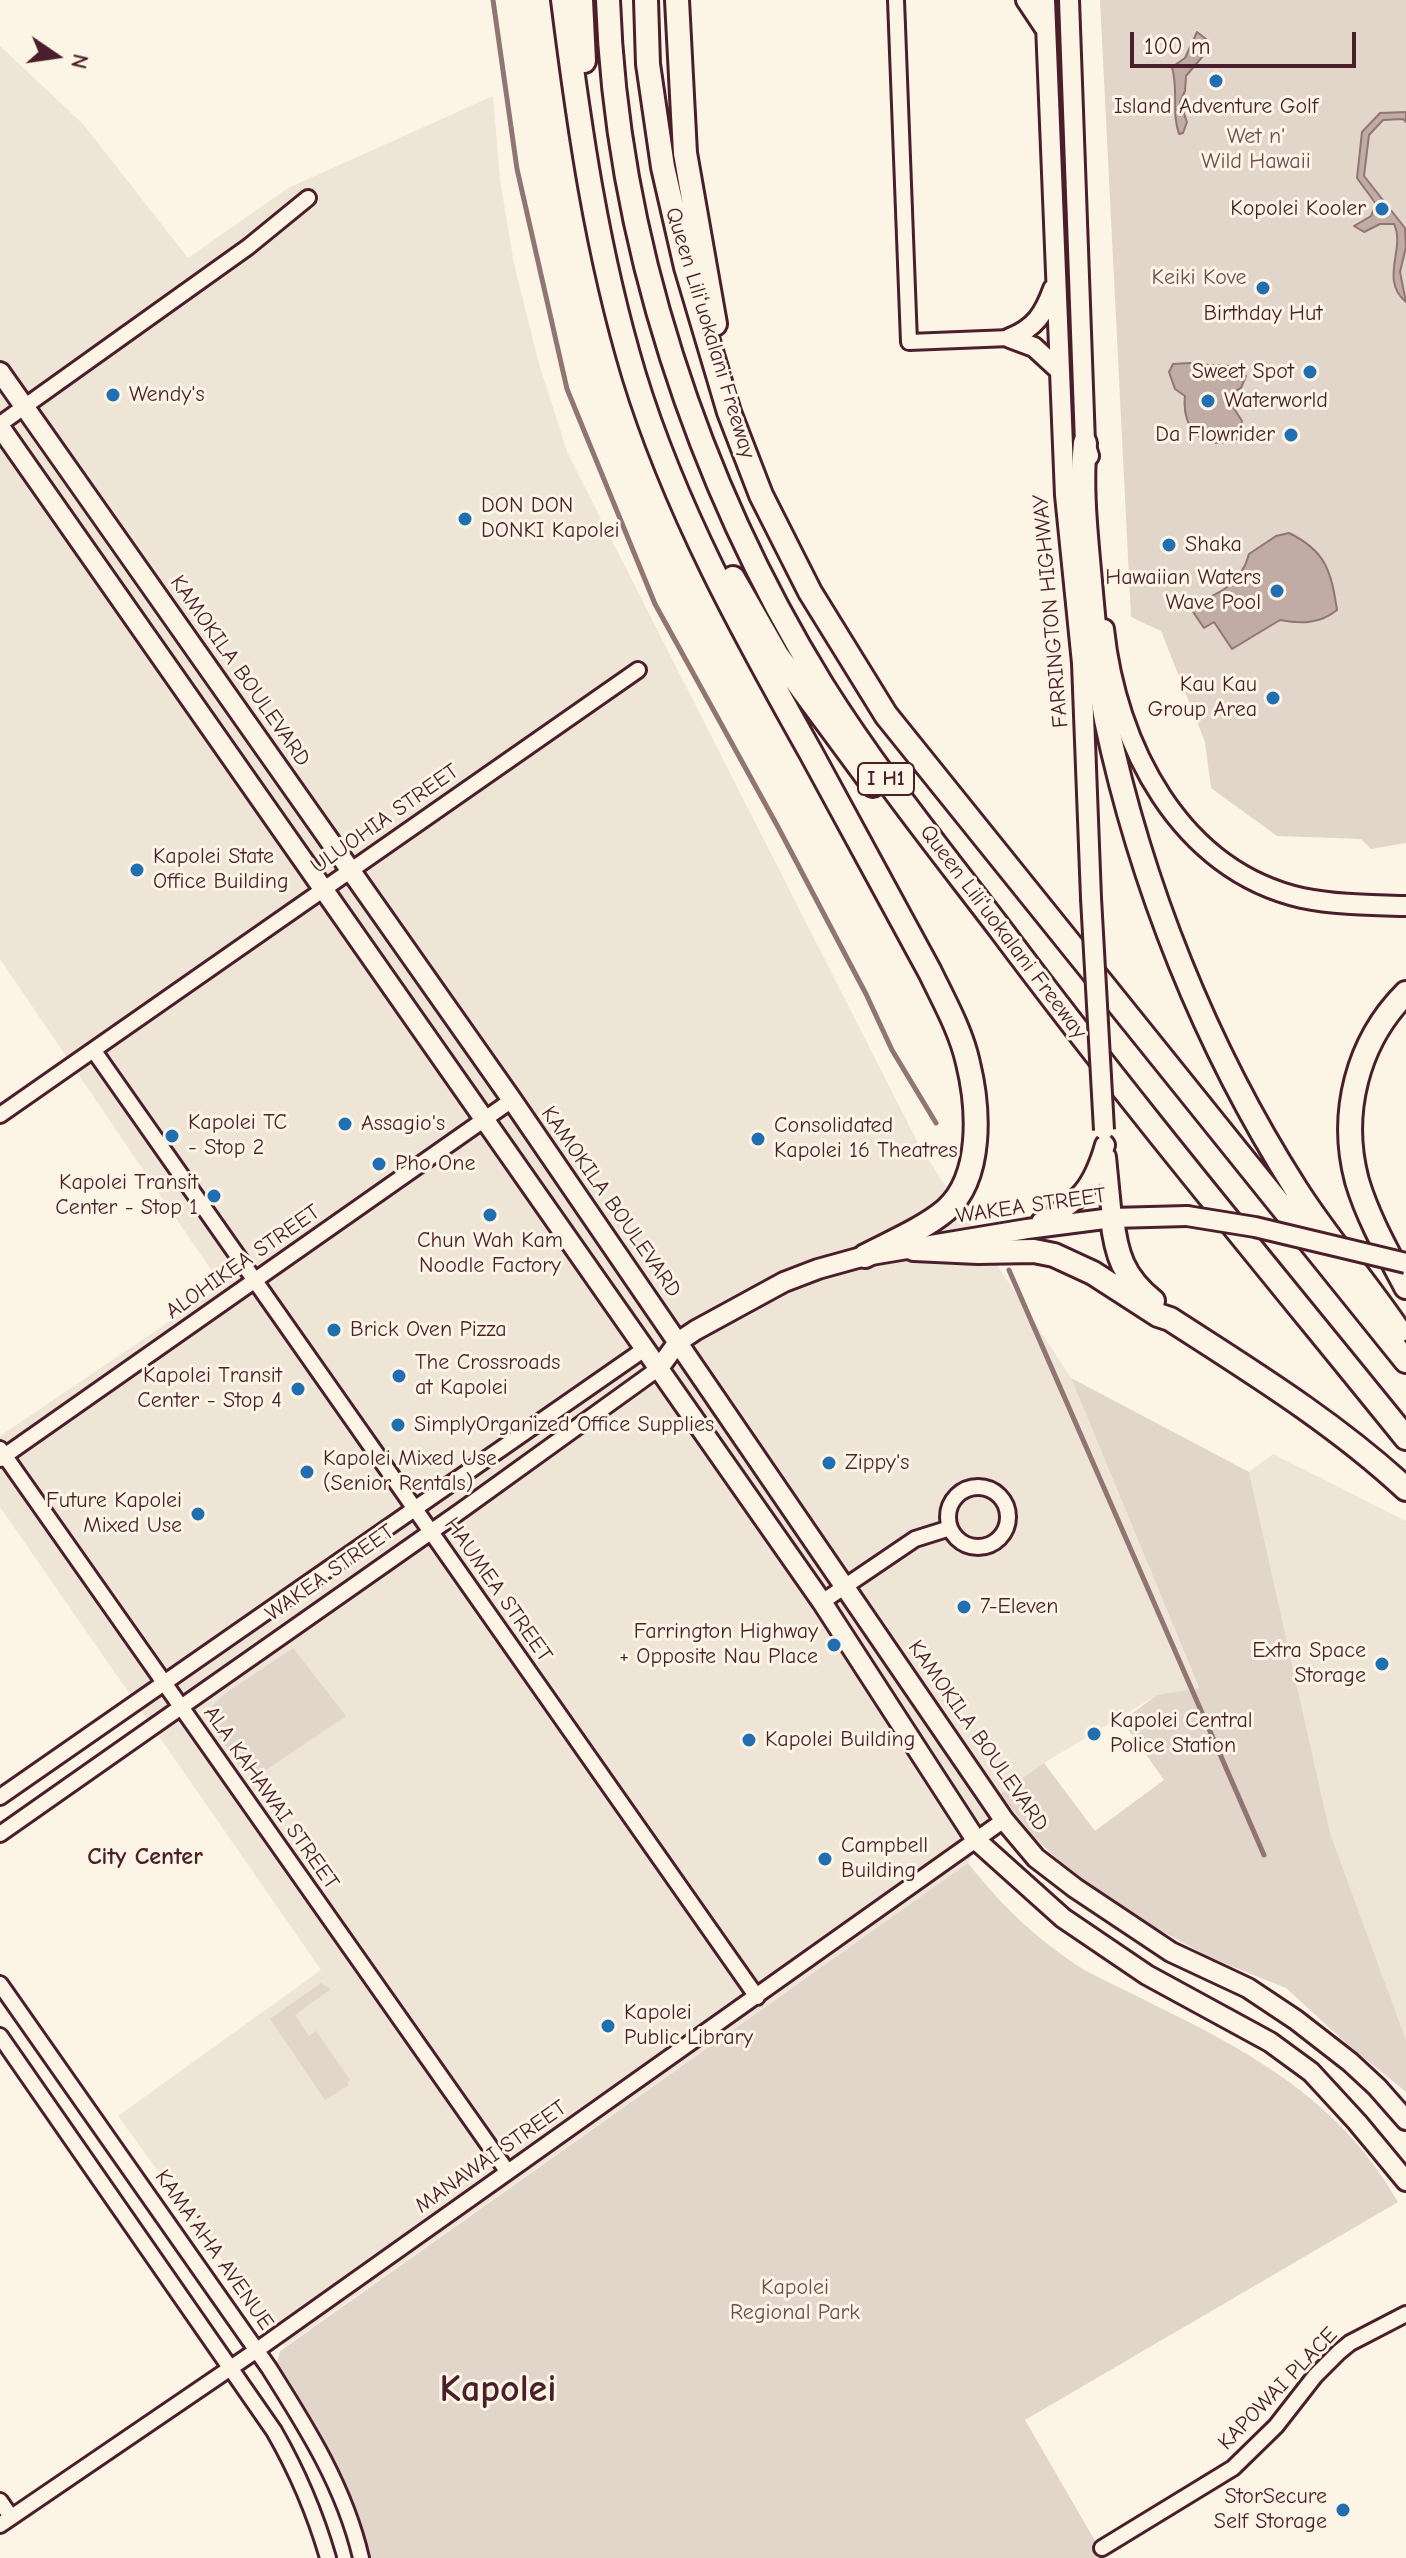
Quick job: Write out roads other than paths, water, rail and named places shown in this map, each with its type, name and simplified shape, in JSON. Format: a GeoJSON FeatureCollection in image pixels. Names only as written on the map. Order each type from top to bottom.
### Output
{"type":"FeatureCollection","features":[{"type":"Feature","properties":{"kind":"highway"},"geometry":{"type":"LineString","coordinates":[[563,0],[590,194],[605,266],[635,376],[681,500],[733,613],[930,972],[954,1020],[968,1063],[973,1098],[974,1155],[963,1190],[945,1211],[865,1256]]}},
{"type":"Feature","properties":{"kind":"highway"},"geometry":{"type":"LineString","coordinates":[[581,0],[590,194]]}},
{"type":"Feature","properties":{"kind":"highway","name":"Queen Liliʻuokalani Freeway"},"geometry":{"type":"LineString","coordinates":[[608,0],[621,139],[651,281],[703,449],[734,523],[773,601],[824,687],[886,779],[1061,1011],[1406,1438]]}},
{"type":"Feature","properties":{"kind":"highway","name":"Queen Liliʻuokalani Freeway"},"geometry":{"type":"LineString","coordinates":[[646,0],[648,64],[663,167],[686,267],[729,412],[761,495],[810,592],[886,715],[1406,1361]]}},
{"type":"Feature","properties":{"kind":"highway"},"geometry":{"type":"LineString","coordinates":[[677,0],[685,153],[729,412]]}},
{"type":"Feature","properties":{"kind":"highway"},"geometry":{"type":"LineString","coordinates":[[635,376],[746,604],[777,655],[974,913],[1061,1011]]}},
{"type":"Feature","properties":{"kind":"highway"},"geometry":{"type":"LineString","coordinates":[[1085,443],[1082,470],[1089,567],[1106,717],[1150,883],[1191,992],[1259,1127],[1297,1189],[1406,1342]]}},
{"type":"Feature","properties":{"kind":"highway"},"geometry":{"type":"LineString","coordinates":[[1406,993],[1387,1015],[1367,1049],[1355,1086],[1350,1124],[1353,1164],[1361,1192],[1406,1287]]}},
{"type":"Feature","properties":{"kind":"highway"},"geometry":{"type":"LineString","coordinates":[[1112,1218],[1116,1249],[1123,1266],[1137,1286],[1170,1319],[1293,1398],[1406,1489]]}},
{"type":"Feature","properties":{"kind":"highway"},"geometry":{"type":"LineString","coordinates":[[914,1249],[1034,1251],[1054,1255],[1093,1273],[1158,1315],[1170,1319]]}},
{"type":"Feature","properties":{"kind":"main road"},"geometry":{"type":"LineString","coordinates":[[1026,0],[1046,29]]}},
{"type":"Feature","properties":{"kind":"main road","name":"FARRINGTON HIGHWAY"},"geometry":{"type":"LineString","coordinates":[[1045,0],[1065,495],[1082,663],[1091,898],[1104,1138],[1112,1218]]}},
{"type":"Feature","properties":{"kind":"main road"},"geometry":{"type":"LineString","coordinates":[[1059,0],[1070,19]]}},
{"type":"Feature","properties":{"kind":"main road"},"geometry":{"type":"LineString","coordinates":[[1069,0],[1085,443],[1091,465],[1092,512],[1106,643],[1119,704],[1135,751],[1157,790],[1185,829],[1218,859],[1258,882],[1332,903],[1406,906]]}},
{"type":"Feature","properties":{"kind":"main road"},"geometry":{"type":"LineString","coordinates":[[1010,338],[1026,332],[1042,316],[1055,284]]}},
{"type":"Feature","properties":{"kind":"main road"},"geometry":{"type":"LineString","coordinates":[[1010,338],[1034,347],[1059,370]]}},
{"type":"Feature","properties":{"kind":"main road","name":"KAMOKILA BOULEVARD"},"geometry":{"type":"LineString","coordinates":[[0,372],[512,1100],[1004,1820],[1036,1858],[1075,1888],[1171,1952],[1248,1988],[1350,2062],[1406,2120]]}},
{"type":"Feature","properties":{"kind":"main road"},"geometry":{"type":"LineString","coordinates":[[0,426],[822,1602],[976,1840],[1063,1918],[1147,1975],[1270,2042],[1311,2072],[1406,2181]]}},
{"type":"Feature","properties":{"kind":"main road"},"geometry":{"type":"LineString","coordinates":[[1027,1229],[1061,1212],[1085,1192],[1099,1168],[1104,1138]]}},
{"type":"Feature","properties":{"kind":"main road","name":"WAKEA STREET"},"geometry":{"type":"LineString","coordinates":[[646,1348],[678,1342],[784,1282],[865,1256],[1112,1218],[1187,1216],[1255,1227],[1406,1263]]}},
{"type":"Feature","properties":{"kind":"main road","name":"WAKEA STREET"},"geometry":{"type":"LineString","coordinates":[[659,1368],[678,1342]]}},
{"type":"Feature","properties":{"kind":"street"},"geometry":{"type":"LineString","coordinates":[[896,0],[909,342],[1010,338]]}},
{"type":"Feature","properties":{"kind":"street"},"geometry":{"type":"LineString","coordinates":[[0,426],[248,247],[308,198]]}},
{"type":"Feature","properties":{"kind":"street","name":"ULUOHIA STREET"},"geometry":{"type":"LineString","coordinates":[[0,1115],[638,670]]}},
{"type":"Feature","properties":{"kind":"street","name":"HAUMEA STREET"},"geometry":{"type":"LineString","coordinates":[[94,1051],[757,1997]]}},
{"type":"Feature","properties":{"kind":"street","name":"ALOHIKEA STREET"},"geometry":{"type":"LineString","coordinates":[[2,1455],[512,1100]]}},
{"type":"Feature","properties":{"kind":"street","name":"WAKEA STREET"},"geometry":{"type":"LineString","coordinates":[[0,1797],[646,1348]]}},
{"type":"Feature","properties":{"kind":"street","name":"WAKEA STREET"},"geometry":{"type":"LineString","coordinates":[[0,1834],[659,1368]]}},
{"type":"Feature","properties":{"kind":"street","name":"ALA KAHAWAI STREET"},"geometry":{"type":"LineString","coordinates":[[2,1455],[507,2171]]}},
{"type":"Feature","properties":{"kind":"street"},"geometry":{"type":"LineString","coordinates":[[976,1487],[994,1492],[1006,1506],[1004,1532],[990,1545],[980,1547],[962,1543],[950,1528],[951,1506],[966,1489],[976,1487]]}},
{"type":"Feature","properties":{"kind":"street"},"geometry":{"type":"LineString","coordinates":[[822,1602],[915,1539],[950,1528]]}},
{"type":"Feature","properties":{"kind":"street","name":"MANAWAI STREET"},"geometry":{"type":"LineString","coordinates":[[6,2521],[257,2350],[1004,1820]]}},
{"type":"Feature","properties":{"kind":"street","name":"KAMA'AHA AVENUE"},"geometry":{"type":"LineString","coordinates":[[0,1984],[257,2350],[320,2451],[348,2515],[361,2558]]}},
{"type":"Feature","properties":{"kind":"street"},"geometry":{"type":"LineString","coordinates":[[0,2036],[232,2367],[292,2463],[328,2558]]}},
{"type":"Feature","properties":{"kind":"street","name":"KAPOWAI PLACE"},"geometry":{"type":"LineString","coordinates":[[1102,2548],[1233,2468],[1276,2426],[1315,2376],[1339,2352],[1350,2343],[1406,2314]]}},
{"type":"Feature","properties":{"kind":"street"},"geometry":{"type":"LineString","coordinates":[[0,2501],[6,2521]]}},
{"type":"Feature","properties":{"kind":"waterway"},"geometry":{"type":"LineString","coordinates":[[493,0],[517,169],[567,389],[655,604],[778,827],[892,1050],[936,1123]]}},
{"type":"Feature","properties":{"kind":"waterway"},"geometry":{"type":"LineString","coordinates":[[1009,1270],[1264,1855]]}},
{"type":"Feature","properties":{"kind":"place","name":"Island Adventure Golf"},"geometry":{"type":"Point","coordinates":[1216,81]}},
{"type":"Feature","properties":{"kind":"place","name":"Kopolei Kooler"},"geometry":{"type":"Point","coordinates":[1382,209]}},
{"type":"Feature","properties":{"kind":"place","name":"Birthday Hut"},"geometry":{"type":"Point","coordinates":[1263,288]}},
{"type":"Feature","properties":{"kind":"place","name":"Sweet Spot"},"geometry":{"type":"Point","coordinates":[1310,372]}},
{"type":"Feature","properties":{"kind":"place","name":"Wendy's"},"geometry":{"type":"Point","coordinates":[113,395]}},
{"type":"Feature","properties":{"kind":"place","name":"Waterworld"},"geometry":{"type":"Point","coordinates":[1208,401]}},
{"type":"Feature","properties":{"kind":"place","name":"Da Flowrider"},"geometry":{"type":"Point","coordinates":[1291,435]}},
{"type":"Feature","properties":{"kind":"place","name":"DON DON DONKI Kapolei"},"geometry":{"type":"Point","coordinates":[465,519]}},
{"type":"Feature","properties":{"kind":"place","name":"Shaka"},"geometry":{"type":"Point","coordinates":[1169,545]}},
{"type":"Feature","properties":{"kind":"place","name":"Hawaiian Waters Wave Pool"},"geometry":{"type":"Point","coordinates":[1277,591]}},
{"type":"Feature","properties":{"kind":"place","name":"Kau Kau Group Area"},"geometry":{"type":"Point","coordinates":[1273,698]}},
{"type":"Feature","properties":{"kind":"place","name":"Kapolei State Office Building"},"geometry":{"type":"Point","coordinates":[137,870]}},
{"type":"Feature","properties":{"kind":"place","name":"Assagio's"},"geometry":{"type":"Point","coordinates":[345,1124]}},
{"type":"Feature","properties":{"kind":"place","name":"Kapolei TC - Stop 2"},"geometry":{"type":"Point","coordinates":[172,1136]}},
{"type":"Feature","properties":{"kind":"place","name":"Consolidated Kapolei 16 Theatres"},"geometry":{"type":"Point","coordinates":[758,1139]}},
{"type":"Feature","properties":{"kind":"place","name":"Pho One"},"geometry":{"type":"Point","coordinates":[379,1164]}},
{"type":"Feature","properties":{"kind":"place","name":"Kapolei Transit Center - Stop 1"},"geometry":{"type":"Point","coordinates":[214,1196]}},
{"type":"Feature","properties":{"kind":"place","name":"Chun Wah Kam Noodle Factory"},"geometry":{"type":"Point","coordinates":[490,1215]}},
{"type":"Feature","properties":{"kind":"place","name":"Brick Oven Pizza"},"geometry":{"type":"Point","coordinates":[334,1330]}},
{"type":"Feature","properties":{"kind":"place","name":"The Crossroads at Kapolei"},"geometry":{"type":"Point","coordinates":[399,1376]}},
{"type":"Feature","properties":{"kind":"place","name":"Kapolei Transit Center - Stop 4"},"geometry":{"type":"Point","coordinates":[298,1389]}},
{"type":"Feature","properties":{"kind":"place","name":"SimplyOrganized Office Supplies"},"geometry":{"type":"Point","coordinates":[398,1425]}},
{"type":"Feature","properties":{"kind":"place","name":"Zippy's"},"geometry":{"type":"Point","coordinates":[829,1463]}},
{"type":"Feature","properties":{"kind":"place","name":"Kapolei Mixed Use (Senior Rentals)"},"geometry":{"type":"Point","coordinates":[307,1472]}},
{"type":"Feature","properties":{"kind":"place","name":"Future Kapolei Mixed Use"},"geometry":{"type":"Point","coordinates":[198,1514]}},
{"type":"Feature","properties":{"kind":"place","name":"7-Eleven"},"geometry":{"type":"Point","coordinates":[964,1607]}},
{"type":"Feature","properties":{"kind":"place","name":"Farrington Highway + Opposite Nau Place"},"geometry":{"type":"Point","coordinates":[834,1645]}},
{"type":"Feature","properties":{"kind":"place","name":"Extra Space Storage"},"geometry":{"type":"Point","coordinates":[1382,1664]}},
{"type":"Feature","properties":{"kind":"place","name":"Kapolei Central Police Station"},"geometry":{"type":"Point","coordinates":[1094,1734]}},
{"type":"Feature","properties":{"kind":"place","name":"Kapolei Building"},"geometry":{"type":"Point","coordinates":[749,1740]}},
{"type":"Feature","properties":{"kind":"place","name":"Campbell Building"},"geometry":{"type":"Point","coordinates":[825,1859]}},
{"type":"Feature","properties":{"kind":"place","name":"Kapolei Public Library"},"geometry":{"type":"Point","coordinates":[608,2026]}},
{"type":"Feature","properties":{"kind":"place","name":"StorSecure Self Storage"},"geometry":{"type":"Point","coordinates":[1343,2510]}},
{"type":"Feature","properties":{"kind":"district","name":"City Center"},"geometry":{"type":"Point","coordinates":[145,1857]}},
{"type":"Feature","properties":{"kind":"district","name":"Kapolei"},"geometry":{"type":"Point","coordinates":[498,2390]}},
{"type":"Feature","properties":{"kind":"park label","name":"Wet n' Wild Hawaii"},"geometry":{"type":"Point","coordinates":[1256,150]}},
{"type":"Feature","properties":{"kind":"park label","name":"Keiki Kove"},"geometry":{"type":"Point","coordinates":[1199,278]}},
{"type":"Feature","properties":{"kind":"park label","name":"Kapolei Regional Park"},"geometry":{"type":"Point","coordinates":[795,2300]}}]}
